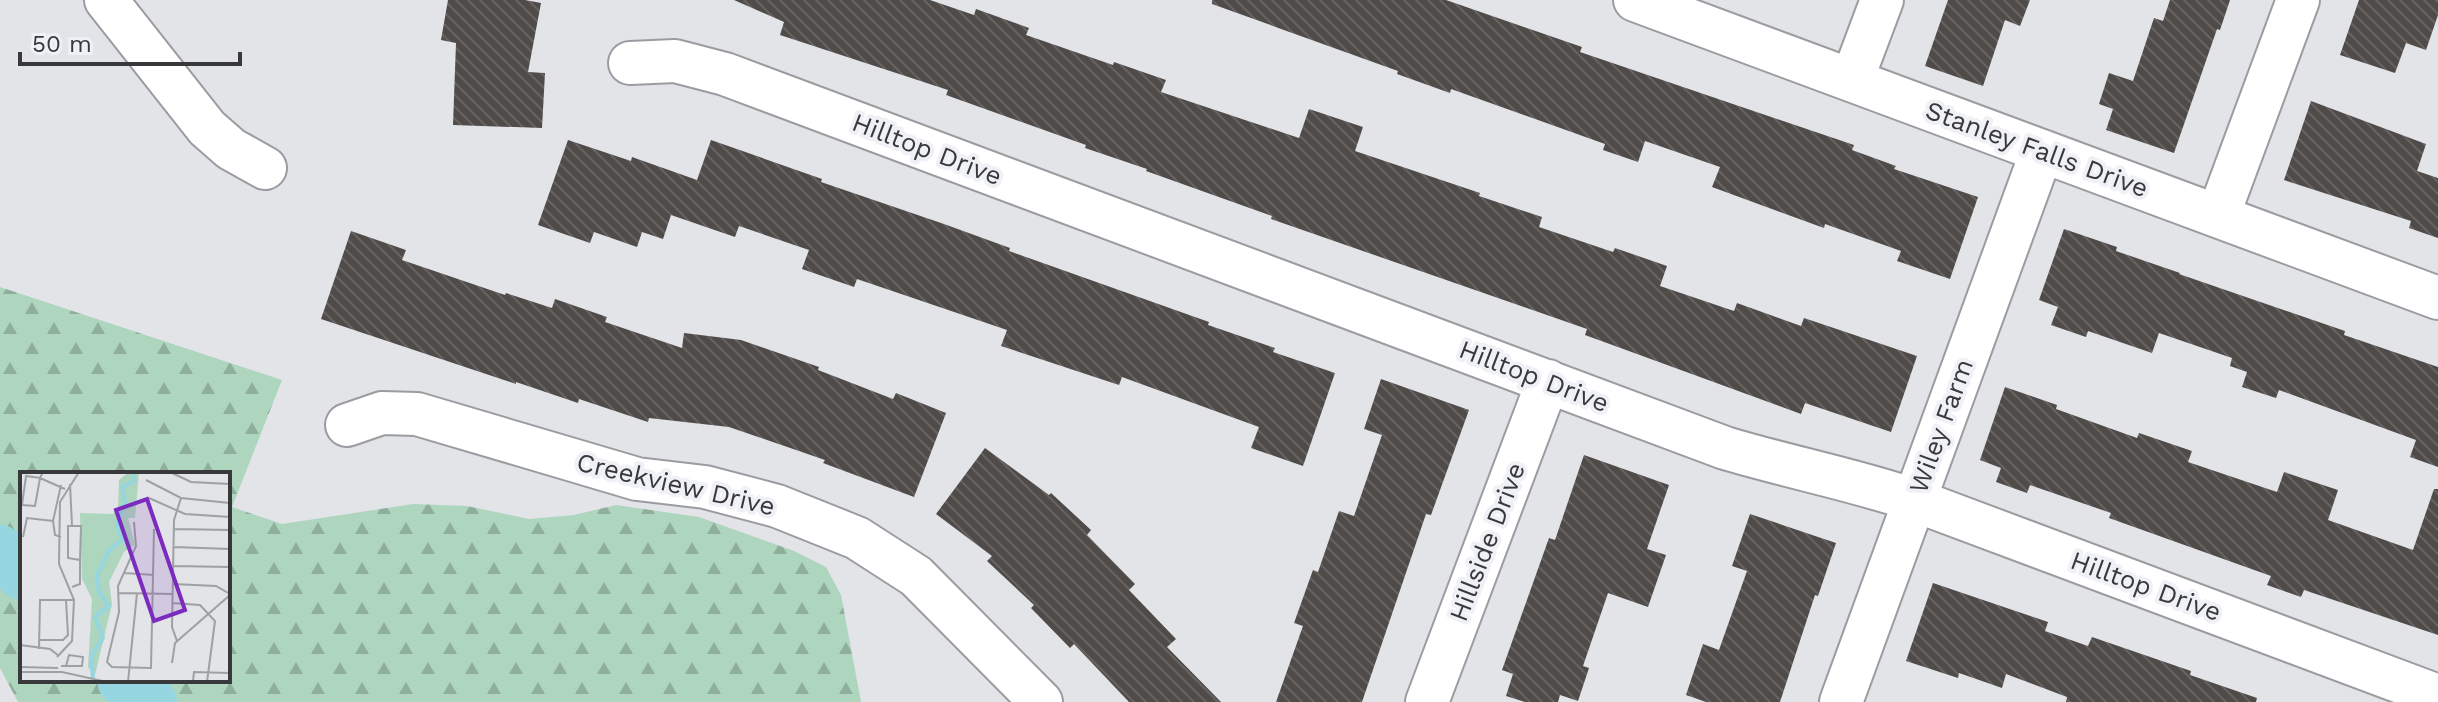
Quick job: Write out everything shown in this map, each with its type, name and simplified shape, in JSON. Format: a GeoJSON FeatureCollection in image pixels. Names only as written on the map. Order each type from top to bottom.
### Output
{"type":"FeatureCollection","features":[{"type":"Feature","properties":{"kind":"street"},"geometry":{"type":"LineString","coordinates":[[106,0],[207,128],[231,149],[265,168]]}},
{"type":"Feature","properties":{"kind":"street","name":"Stanley Falls Drive"},"geometry":{"type":"LineString","coordinates":[[1635,0],[2438,298]]}},
{"type":"Feature","properties":{"kind":"street"},"geometry":{"type":"LineString","coordinates":[[1852,80],[1882,0]]}},
{"type":"Feature","properties":{"kind":"street"},"geometry":{"type":"LineString","coordinates":[[2218,216],[2298,0]]}},
{"type":"Feature","properties":{"kind":"street","name":"Hilltop Drive"},"geometry":{"type":"LineString","coordinates":[[630,63],[675,61],[725,74],[1725,448],[1782,465],[1867,484],[1914,500],[2438,696]]}},
{"type":"Feature","properties":{"kind":"street","name":"Wiley Farm"},"geometry":{"type":"LineString","coordinates":[[1841,702],[2042,151]]}},
{"type":"Feature","properties":{"kind":"street","name":"Hillside Drive"},"geometry":{"type":"LineString","coordinates":[[1427,702],[1548,381]]}},
{"type":"Feature","properties":{"kind":"street","name":"Creekview Drive"},"geometry":{"type":"LineString","coordinates":[[347,425],[382,413],[417,414],[637,479],[705,487],[777,506],[857,538],[916,576],[1041,702]]}},
{"type":"Feature","properties":{"kind":"green space"},"geometry":{"type":"Polygon","coordinates":[[[0,287],[282,380],[232,507],[282,524],[413,504],[467,506],[529,519],[574,515],[616,505],[699,517],[794,551],[826,567],[841,595],[861,702],[18,702],[0,668],[0,287]]]}},
{"type":"Feature","properties":{"kind":"building"},"geometry":{"type":"Polygon","coordinates":[[[448,0],[525,0],[541,3],[528,72],[545,73],[542,128],[453,125],[456,43],[441,40],[448,0]]]}},
{"type":"Feature","properties":{"kind":"building"},"geometry":{"type":"Polygon","coordinates":[[[734,0],[930,0],[974,15],[976,9],[1029,28],[1026,35],[1166,80],[1161,92],[1299,138],[1309,109],[1363,127],[1355,151],[1542,217],[1539,227],[1667,266],[1660,286],[1734,311],[1737,303],[1801,326],[1804,318],[1917,356],[1891,432],[1805,403],[1801,414],[1585,335],[1587,329],[1271,219],[1272,216],[1085,148],[1086,145],[946,95],[948,90],[780,35],[784,22],[734,0]]]}},
{"type":"Feature","properties":{"kind":"building"},"geometry":{"type":"Polygon","coordinates":[[[1212,0],[1446,0],[1582,47],[1580,52],[1854,145],[1852,150],[1896,166],[1894,169],[1978,197],[1950,279],[1897,261],[1901,251],[1825,224],[1824,228],[1712,187],[1720,167],[1645,141],[1638,162],[1603,150],[1605,144],[1451,89],[1450,93],[1397,74],[1398,71],[1212,4],[1212,0]]]}},
{"type":"Feature","properties":{"kind":"building"},"geometry":{"type":"Polygon","coordinates":[[[1948,0],[2030,0],[2020,26],[2005,20],[1983,86],[1925,66],[1948,0]]]}},
{"type":"Feature","properties":{"kind":"building"},"geometry":{"type":"Polygon","coordinates":[[[2170,0],[2230,0],[2174,153],[2106,130],[2113,109],[2099,104],[2109,73],[2133,81],[2154,18],[2163,21],[2170,0]]]}},
{"type":"Feature","properties":{"kind":"building"},"geometry":{"type":"Polygon","coordinates":[[[2359,0],[2438,0],[2438,15],[2426,50],[2406,43],[2395,73],[2340,55],[2359,0]]]}},
{"type":"Feature","properties":{"kind":"building"},"geometry":{"type":"Polygon","coordinates":[[[2311,101],[2426,144],[2417,171],[2438,178],[2438,238],[2409,228],[2411,221],[2284,180],[2311,101]]]}},
{"type":"Feature","properties":{"kind":"building"},"geometry":{"type":"Polygon","coordinates":[[[568,140],[631,161],[632,157],[697,180],[711,140],[1209,322],[1208,325],[1275,348],[1273,352],[1335,373],[1303,466],[1251,448],[1259,427],[1122,377],[1119,385],[1001,346],[1007,330],[857,279],[854,287],[802,269],[809,250],[739,226],[735,237],[671,215],[663,239],[642,232],[637,247],[594,232],[590,243],[538,225],[568,140]]]}},
{"type":"Feature","properties":{"kind":"building"},"geometry":{"type":"Polygon","coordinates":[[[2064,229],[2117,247],[2116,251],[2438,367],[2438,467],[2410,457],[2416,440],[2279,390],[2276,398],[2242,387],[2247,372],[2230,366],[2232,358],[2159,333],[2152,353],[2088,331],[2086,337],[2051,325],[2058,307],[2039,300],[2064,229]]]}},
{"type":"Feature","properties":{"kind":"building"},"geometry":{"type":"Polygon","coordinates":[[[351,231],[406,250],[402,260],[505,295],[552,308],[555,299],[607,317],[605,322],[682,348],[684,333],[741,340],[819,367],[818,370],[893,399],[896,393],[946,413],[914,497],[823,463],[825,460],[729,427],[649,418],[648,422],[579,399],[578,403],[516,384],[321,319],[351,231]]]}},
{"type":"Feature","properties":{"kind":"building"},"geometry":{"type":"Polygon","coordinates":[[[1381,379],[1469,410],[1431,515],[1426,514],[1362,702],[1276,702],[1303,626],[1294,623],[1313,570],[1318,572],[1339,511],[1354,516],[1382,435],[1364,429],[1381,379]]]}},
{"type":"Feature","properties":{"kind":"building"},"geometry":{"type":"Polygon","coordinates":[[[2005,387],[2137,438],[2139,433],[2192,451],[2188,462],[2277,492],[2284,472],[2338,490],[2328,520],[2413,550],[2434,489],[2438,489],[2438,635],[2304,590],[2301,597],[2267,585],[2271,576],[2109,518],[2111,513],[2030,485],[2027,493],[1996,482],[2001,468],[1980,460],[2005,387]]]}},
{"type":"Feature","properties":{"kind":"building"},"geometry":{"type":"Polygon","coordinates":[[[985,448],[1049,495],[1051,493],[1091,530],[1087,535],[1135,584],[1129,590],[1176,639],[1167,647],[1221,702],[1129,702],[1074,644],[1070,648],[1031,608],[1034,605],[987,561],[992,556],[936,514],[985,448]]]}},
{"type":"Feature","properties":{"kind":"building"},"geometry":{"type":"Polygon","coordinates":[[[1584,455],[1669,485],[1647,549],[1666,555],[1648,607],[1608,593],[1583,666],[1589,668],[1578,701],[1560,695],[1558,702],[1525,702],[1506,696],[1513,674],[1502,670],[1549,538],[1555,540],[1584,455]]]}},
{"type":"Feature","properties":{"kind":"building"},"geometry":{"type":"Polygon","coordinates":[[[1750,514],[1836,543],[1818,596],[1815,595],[1780,702],[1706,702],[1686,695],[1703,644],[1719,650],[1747,571],[1732,566],[1750,514]]]}},
{"type":"Feature","properties":{"kind":"building"},"geometry":{"type":"Polygon","coordinates":[[[1933,583],[2048,622],[2045,631],[2088,646],[2092,637],[2191,671],[2190,675],[2257,698],[2256,702],[2066,702],[2067,697],[2006,674],[2002,688],[1959,673],[1958,678],[1906,661],[1933,583]]]}},
{"type":"Feature","properties":{"kind":"waterway"},"geometry":{"type":"LineString","coordinates":[[0,551],[20,572]]}},
{"type":"Feature","properties":{"kind":"waterway"},"geometry":{"type":"LineString","coordinates":[[126,682],[151,702]]}}]}
